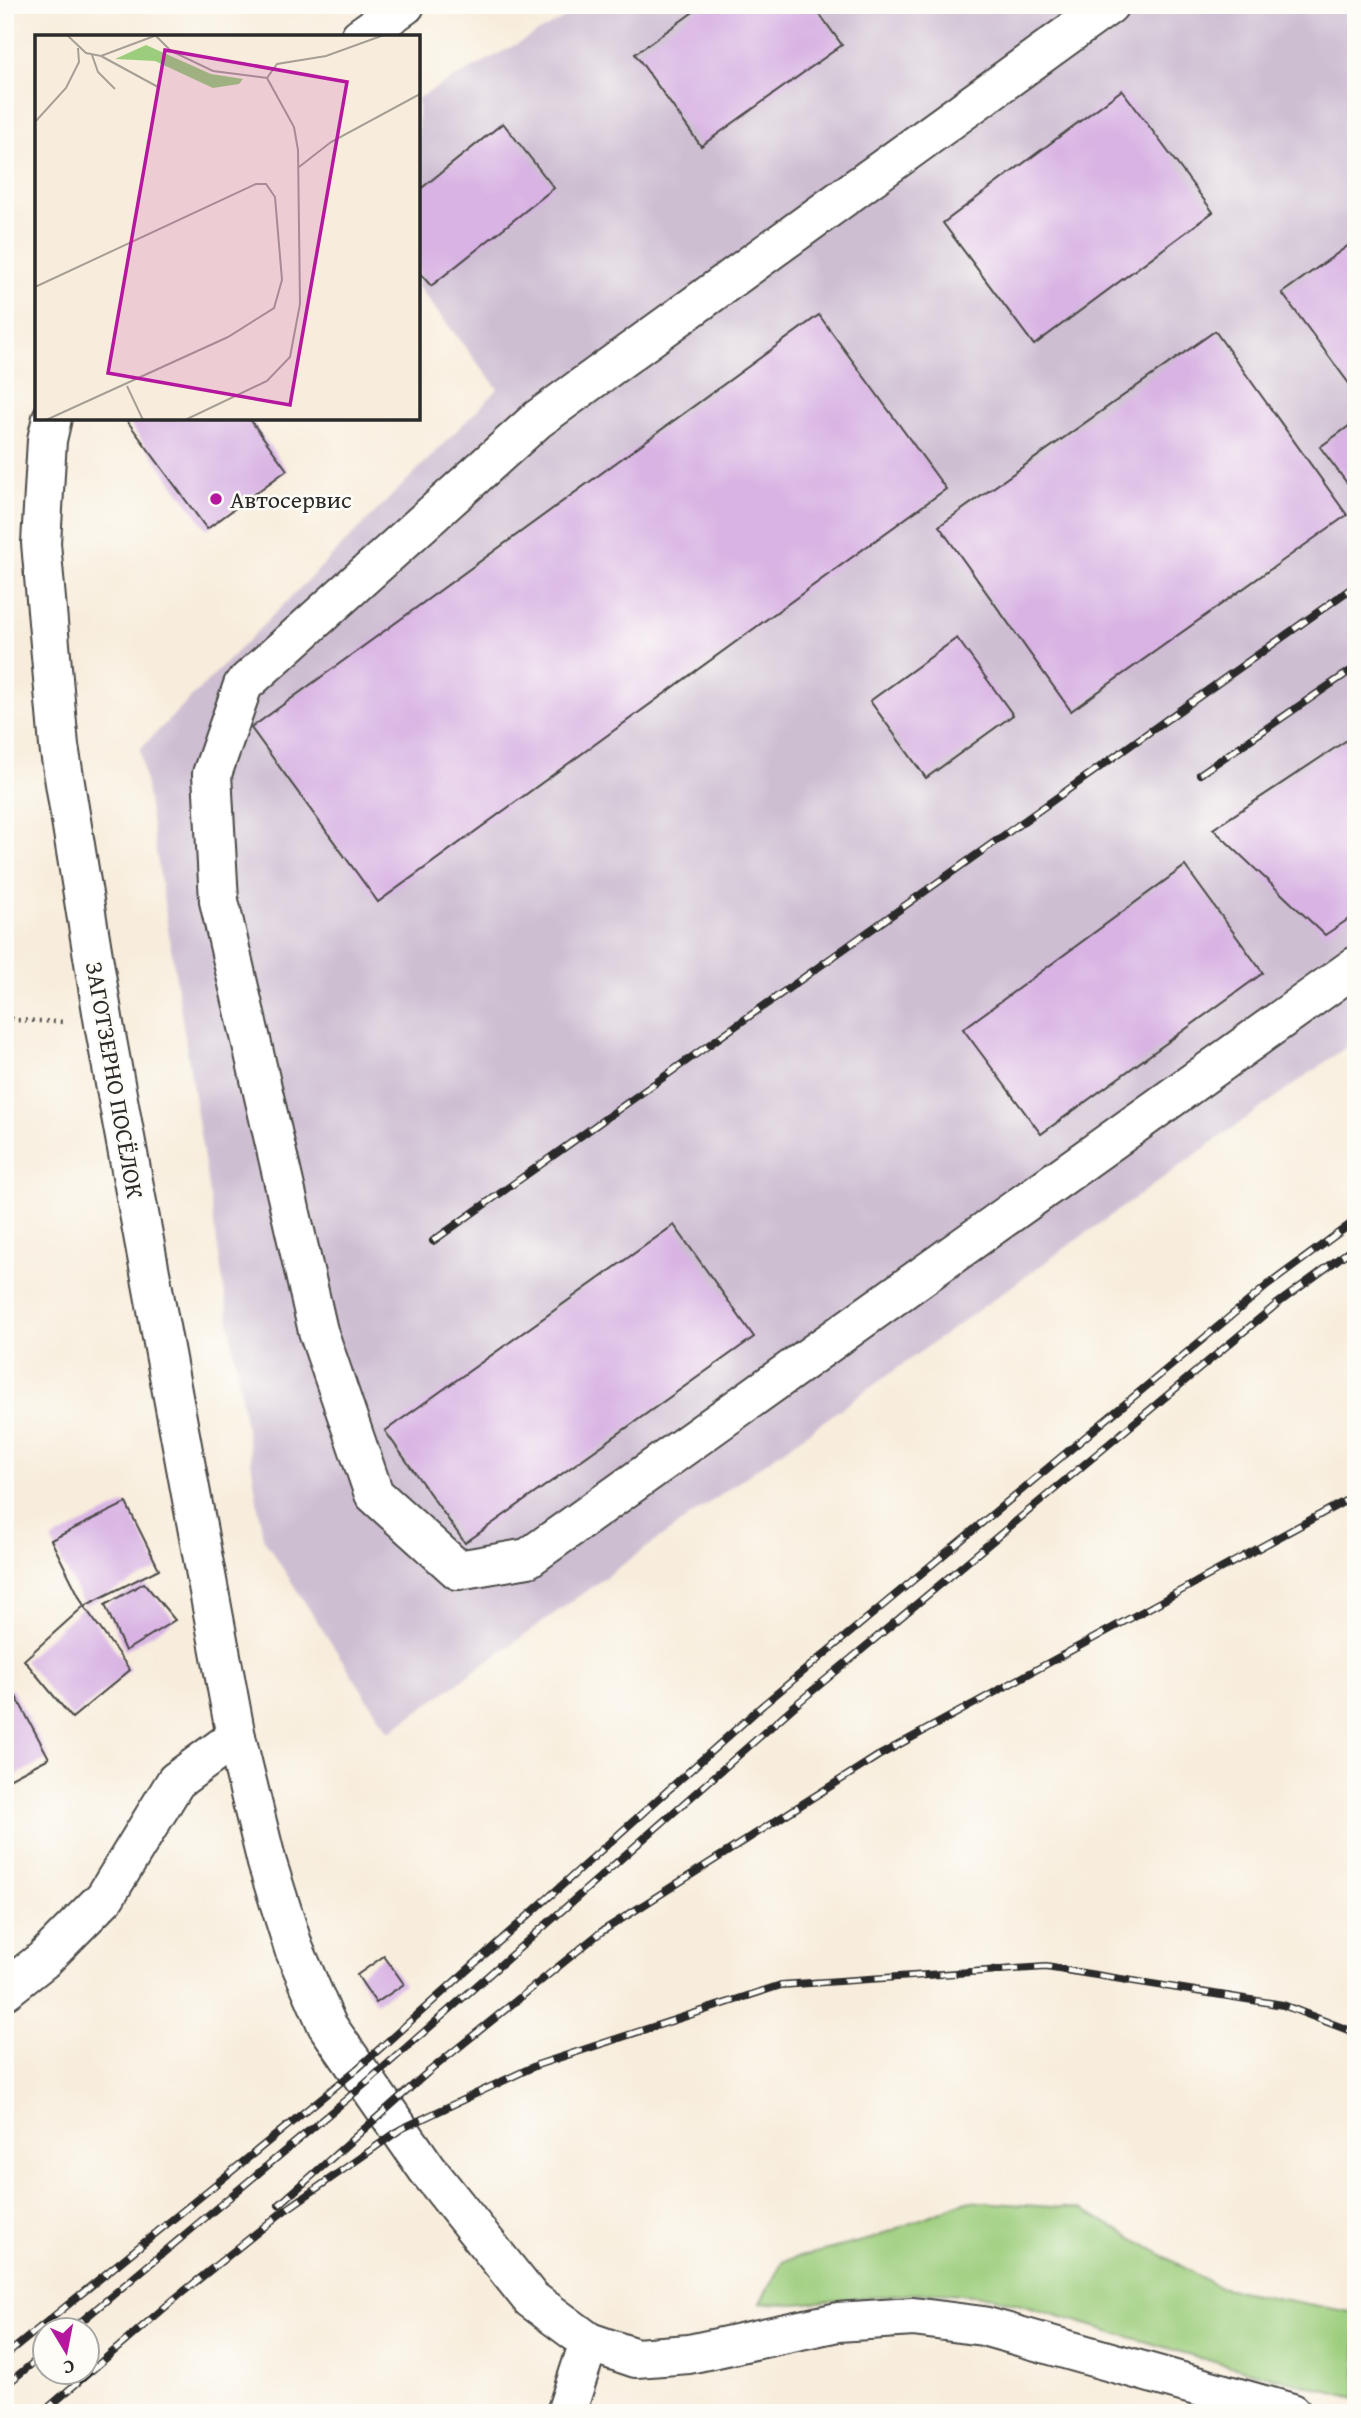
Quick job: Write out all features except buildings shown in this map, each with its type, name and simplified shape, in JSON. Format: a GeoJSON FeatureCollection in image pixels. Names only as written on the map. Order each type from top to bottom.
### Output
{"type":"FeatureCollection","features":[{"type":"Feature","properties":{"kind":"street"},"geometry":{"type":"LineString","coordinates":[[363,35],[405,5]]}},
{"type":"Feature","properties":{"kind":"street"},"geometry":{"type":"LineString","coordinates":[[1109,5],[538,419],[243,685],[212,774],[219,901],[318,1331],[374,1494],[458,1570],[528,1558],[1356,966]]}},
{"type":"Feature","properties":{"kind":"street","name":"ЗАГОТЗЕРНО ПОСЁЛОК"},"geometry":{"type":"LineString","coordinates":[[52,420],[41,543],[58,733],[104,1024],[236,1737],[278,1900],[294,1949],[327,2025],[427,2169],[531,2299],[589,2342],[636,2358],[676,2355],[838,2322],[913,2317],[983,2326],[1292,2413]]}},
{"type":"Feature","properties":{"kind":"street"},"geometry":{"type":"LineString","coordinates":[[5,1990],[43,1960],[105,1897],[176,1781],[236,1737]]}},
{"type":"Feature","properties":{"kind":"street"},"geometry":{"type":"LineString","coordinates":[[566,2413],[589,2342]]}},
{"type":"Feature","properties":{"kind":"path"},"geometry":{"type":"LineString","coordinates":[[5,1015],[15,1020],[104,1024]]}},
{"type":"Feature","properties":{"kind":"shaded area"},"geometry":{"type":"Polygon","coordinates":[[[588,5],[1356,5],[1356,1040],[389,1732],[263,1538],[140,749],[498,389],[420,290],[420,97],[588,5]]]}},
{"type":"Feature","properties":{"kind":"green space"},"geometry":{"type":"Polygon","coordinates":[[[966,2201],[1082,2209],[1218,2287],[1356,2313],[1356,2398],[1211,2361],[994,2297],[937,2292],[795,2304],[760,2303],[783,2261],[871,2239],[966,2201]]]}},
{"type":"Feature","properties":{"kind":"railway"},"geometry":{"type":"LineString","coordinates":[[433,1241],[1356,585]]}},
{"type":"Feature","properties":{"kind":"railway"},"geometry":{"type":"LineString","coordinates":[[1200,774],[1356,667]]}},
{"type":"Feature","properties":{"kind":"railway"},"geometry":{"type":"LineString","coordinates":[[5,2356],[357,2069],[763,1705],[1268,1285],[1356,1220]]}},
{"type":"Feature","properties":{"kind":"railway"},"geometry":{"type":"LineString","coordinates":[[88,2316],[366,2083],[799,1702],[1277,1304],[1356,1246]]}},
{"type":"Feature","properties":{"kind":"railway"},"geometry":{"type":"LineString","coordinates":[[279,2205],[427,2073],[601,1932],[878,1756],[1356,1495]]}},
{"type":"Feature","properties":{"kind":"railway"},"geometry":{"type":"LineString","coordinates":[[42,2413],[178,2296],[280,2214],[401,2129],[537,2065],[781,1985],[1046,1967],[1283,2005],[1356,2033]]}},
{"type":"Feature","properties":{"kind":"railway"},"geometry":{"type":"LineString","coordinates":[[5,2386],[32,2364]]}},
{"type":"Feature","properties":{"kind":"place","name":"Автосервис"},"geometry":{"type":"Point","coordinates":[216,499]}}]}
